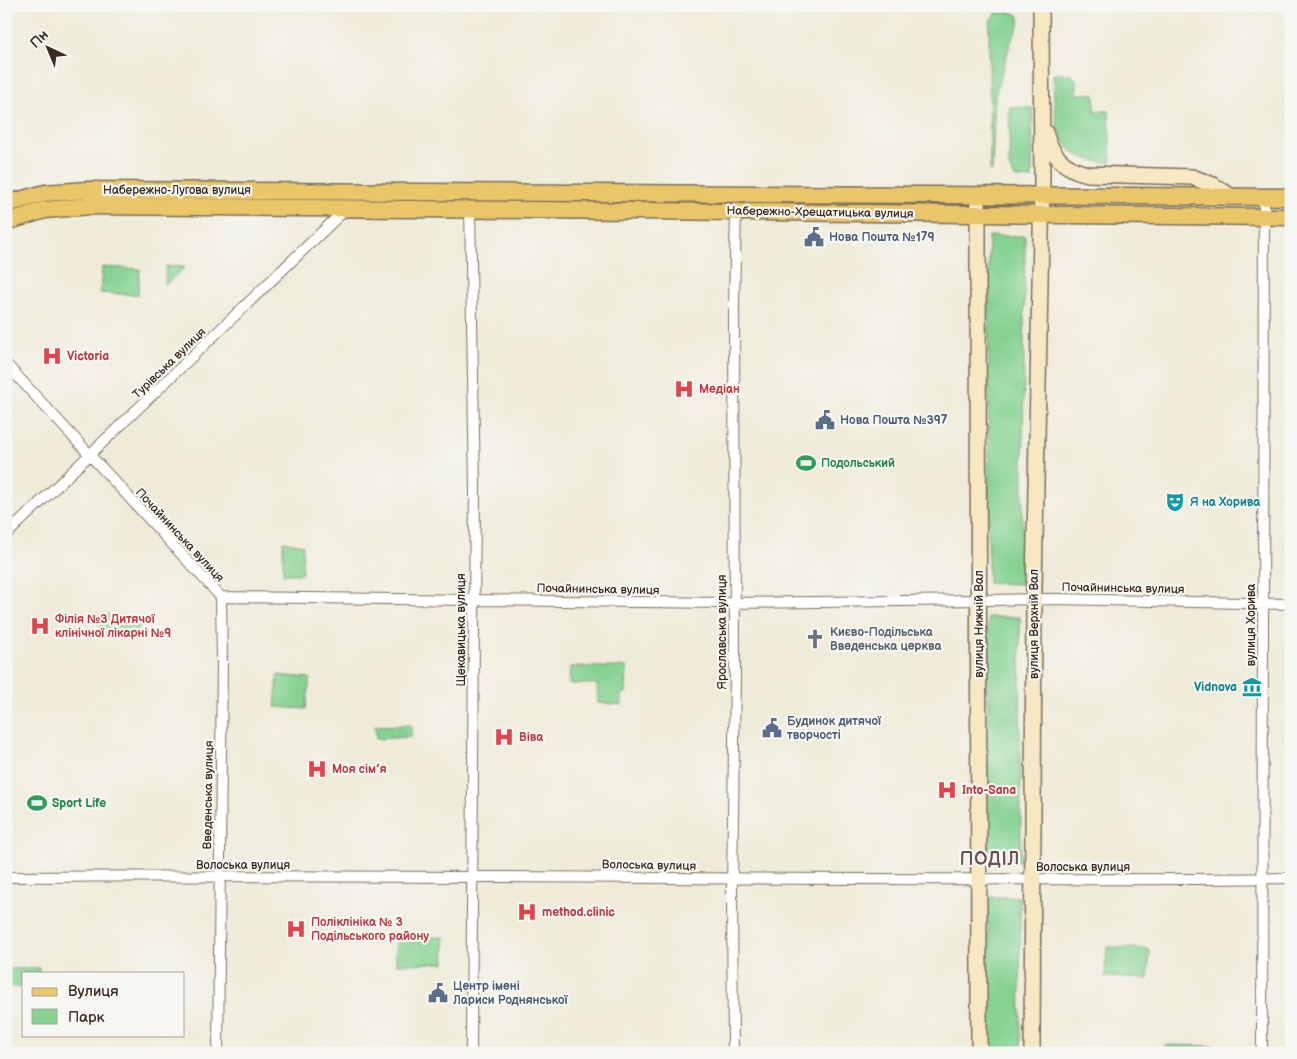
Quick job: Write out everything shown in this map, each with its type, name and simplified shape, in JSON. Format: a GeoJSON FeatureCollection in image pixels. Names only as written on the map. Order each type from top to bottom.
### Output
{"type":"FeatureCollection","features":[{"type":"Feature","properties":{"kind":"main road"},"geometry":{"type":"LineString","coordinates":[[1041,6],[1041,119],[1048,144],[1053,153],[1066,167],[1077,172],[1192,178],[1213,185],[1232,197]]}},
{"type":"Feature","properties":{"kind":"main road","name":"вулиця Верхній Вал"},"geometry":{"type":"LineString","coordinates":[[1032,1053],[1034,600],[1042,214],[1041,119]]}},
{"type":"Feature","properties":{"kind":"main road","name":"Набережно-Лугова вулиця"},"geometry":{"type":"LineString","coordinates":[[6,204],[46,193],[80,190],[349,199]]}},
{"type":"Feature","properties":{"kind":"main road","name":"Набережно-Хрещатицька вулиця"},"geometry":{"type":"LineString","coordinates":[[349,199],[978,196],[1291,197]]}},
{"type":"Feature","properties":{"kind":"main road","name":"вулиця Нижній Вал"},"geometry":{"type":"LineString","coordinates":[[978,196],[979,1053]]}},
{"type":"Feature","properties":{"kind":"main road","name":"Набережно-Хрещатицька вулиця"},"geometry":{"type":"LineString","coordinates":[[349,199],[470,208],[1291,216]]}},
{"type":"Feature","properties":{"kind":"main road","name":"Набережно-Лугова вулиця"},"geometry":{"type":"LineString","coordinates":[[6,222],[45,210],[90,206],[349,199]]}},
{"type":"Feature","properties":{"kind":"street","name":"вулиця Хорива"},"geometry":{"type":"LineString","coordinates":[[1262,1053],[1264,197]]}},
{"type":"Feature","properties":{"kind":"street","name":"Турівська вулиця"},"geometry":{"type":"LineString","coordinates":[[6,535],[90,456],[349,199]]}},
{"type":"Feature","properties":{"kind":"street","name":"Щекавицька вулиця"},"geometry":{"type":"LineString","coordinates":[[470,208],[475,489],[471,1053]]}},
{"type":"Feature","properties":{"kind":"street","name":"Ярославська вулиця"},"geometry":{"type":"LineString","coordinates":[[733,1053],[734,306],[736,210]]}},
{"type":"Feature","properties":{"kind":"street","name":"Почайнинська вулиця"},"geometry":{"type":"LineString","coordinates":[[6,364],[221,597],[735,603],[1034,600],[1291,604]]}},
{"type":"Feature","properties":{"kind":"street","name":"Введенська вулиця"},"geometry":{"type":"LineString","coordinates":[[218,1053],[221,597]]}},
{"type":"Feature","properties":{"kind":"street","name":"Волоська вулиця"},"geometry":{"type":"LineString","coordinates":[[6,877],[220,878],[472,875],[978,880],[1291,878]]}},
{"type":"Feature","properties":{"kind":"green space"},"geometry":{"type":"Polygon","coordinates":[[[1012,12],[1018,15],[1020,22],[1010,44],[995,95],[992,171],[990,171],[989,26],[991,19],[996,13],[1012,12]]]}},
{"type":"Feature","properties":{"kind":"green space"},"geometry":{"type":"Polygon","coordinates":[[[1053,74],[1071,74],[1077,81],[1077,94],[1095,94],[1095,111],[1109,111],[1111,163],[1092,160],[1077,154],[1067,146],[1057,122],[1053,74]]]}},
{"type":"Feature","properties":{"kind":"green space"},"geometry":{"type":"Polygon","coordinates":[[[1010,107],[1033,108],[1032,179],[1015,178],[1009,168],[1010,107]]]}},
{"type":"Feature","properties":{"kind":"green space"},"geometry":{"type":"Polygon","coordinates":[[[989,236],[1025,236],[1022,584],[988,583],[989,236]]]}},
{"type":"Feature","properties":{"kind":"green space"},"geometry":{"type":"Polygon","coordinates":[[[166,266],[185,267],[165,285],[166,266]]]}},
{"type":"Feature","properties":{"kind":"green space"},"geometry":{"type":"Polygon","coordinates":[[[102,267],[140,269],[138,295],[100,293],[102,267]]]}},
{"type":"Feature","properties":{"kind":"green space"},"geometry":{"type":"Polygon","coordinates":[[[283,541],[303,545],[302,574],[283,574],[283,541]]]}},
{"type":"Feature","properties":{"kind":"green space"},"geometry":{"type":"Polygon","coordinates":[[[102,614],[140,620],[137,638],[99,633],[102,614]]]}},
{"type":"Feature","properties":{"kind":"green space"},"geometry":{"type":"Polygon","coordinates":[[[988,617],[1020,617],[1021,861],[987,859],[988,617]]]}},
{"type":"Feature","properties":{"kind":"green space"},"geometry":{"type":"Polygon","coordinates":[[[570,667],[627,667],[626,693],[622,693],[622,705],[598,703],[597,684],[569,684],[570,667]]]}},
{"type":"Feature","properties":{"kind":"green space"},"geometry":{"type":"Polygon","coordinates":[[[278,675],[310,678],[306,709],[275,707],[278,675]]]}},
{"type":"Feature","properties":{"kind":"green space"},"geometry":{"type":"Polygon","coordinates":[[[411,725],[411,737],[376,739],[375,726],[411,725]]]}},
{"type":"Feature","properties":{"kind":"green space"},"geometry":{"type":"Polygon","coordinates":[[[988,897],[1020,897],[1021,1053],[988,1053],[988,897]]]}},
{"type":"Feature","properties":{"kind":"green space"},"geometry":{"type":"Polygon","coordinates":[[[444,937],[445,963],[396,964],[396,938],[444,937]]]}},
{"type":"Feature","properties":{"kind":"green space"},"geometry":{"type":"Polygon","coordinates":[[[1107,947],[1150,949],[1148,979],[1105,977],[1107,947]]]}},
{"type":"Feature","properties":{"kind":"green space"},"geometry":{"type":"Polygon","coordinates":[[[39,968],[39,972],[22,972],[22,987],[6,987],[6,969],[39,968]]]}},
{"type":"Feature","properties":{"kind":"green space"},"geometry":{"type":"Polygon","coordinates":[[[1165,1045],[1213,1046],[1213,1053],[1165,1053],[1165,1045]]]}},
{"type":"Feature","properties":{"kind":"place","name":"Нова Пошта №179"},"geometry":{"type":"Point","coordinates":[814,237]}},
{"type":"Feature","properties":{"kind":"place","name":"Victoria"},"geometry":{"type":"Point","coordinates":[52,356]}},
{"type":"Feature","properties":{"kind":"place","name":"Медіан"},"geometry":{"type":"Point","coordinates":[684,389]}},
{"type":"Feature","properties":{"kind":"place","name":"Нова Пошта №397"},"geometry":{"type":"Point","coordinates":[825,420]}},
{"type":"Feature","properties":{"kind":"place","name":"Подольський"},"geometry":{"type":"Point","coordinates":[806,463]}},
{"type":"Feature","properties":{"kind":"place","name":"Я на Хорива"},"geometry":{"type":"Point","coordinates":[1175,502]}},
{"type":"Feature","properties":{"kind":"place","name":"Філія №3 Дитячої клінічної лікарні №9"},"geometry":{"type":"Point","coordinates":[40,626]}},
{"type":"Feature","properties":{"kind":"place","name":"Києво-Подільська Введенська церква"},"geometry":{"type":"Point","coordinates":[815,639]}},
{"type":"Feature","properties":{"kind":"place","name":"Vidnova"},"geometry":{"type":"Point","coordinates":[1252,687]}},
{"type":"Feature","properties":{"kind":"place","name":"Будинок дитячої творчості"},"geometry":{"type":"Point","coordinates":[772,728]}},
{"type":"Feature","properties":{"kind":"place","name":"Віва"},"geometry":{"type":"Point","coordinates":[504,737]}},
{"type":"Feature","properties":{"kind":"place","name":"Моя сім’я"},"geometry":{"type":"Point","coordinates":[317,769]}},
{"type":"Feature","properties":{"kind":"place","name":"Into-Sana"},"geometry":{"type":"Point","coordinates":[947,790]}},
{"type":"Feature","properties":{"kind":"place","name":"Sport Life"},"geometry":{"type":"Point","coordinates":[37,803]}},
{"type":"Feature","properties":{"kind":"place","name":"method.clinic"},"geometry":{"type":"Point","coordinates":[527,912]}},
{"type":"Feature","properties":{"kind":"place","name":"Поліклініка № 3 Подільського району"},"geometry":{"type":"Point","coordinates":[296,929]}},
{"type":"Feature","properties":{"kind":"place","name":"Центр імені Лариси Роднянської"},"geometry":{"type":"Point","coordinates":[438,993]}},
{"type":"Feature","properties":{"kind":"district","name":"ПОДІЛ"},"geometry":{"type":"Point","coordinates":[990,859]}}]}
